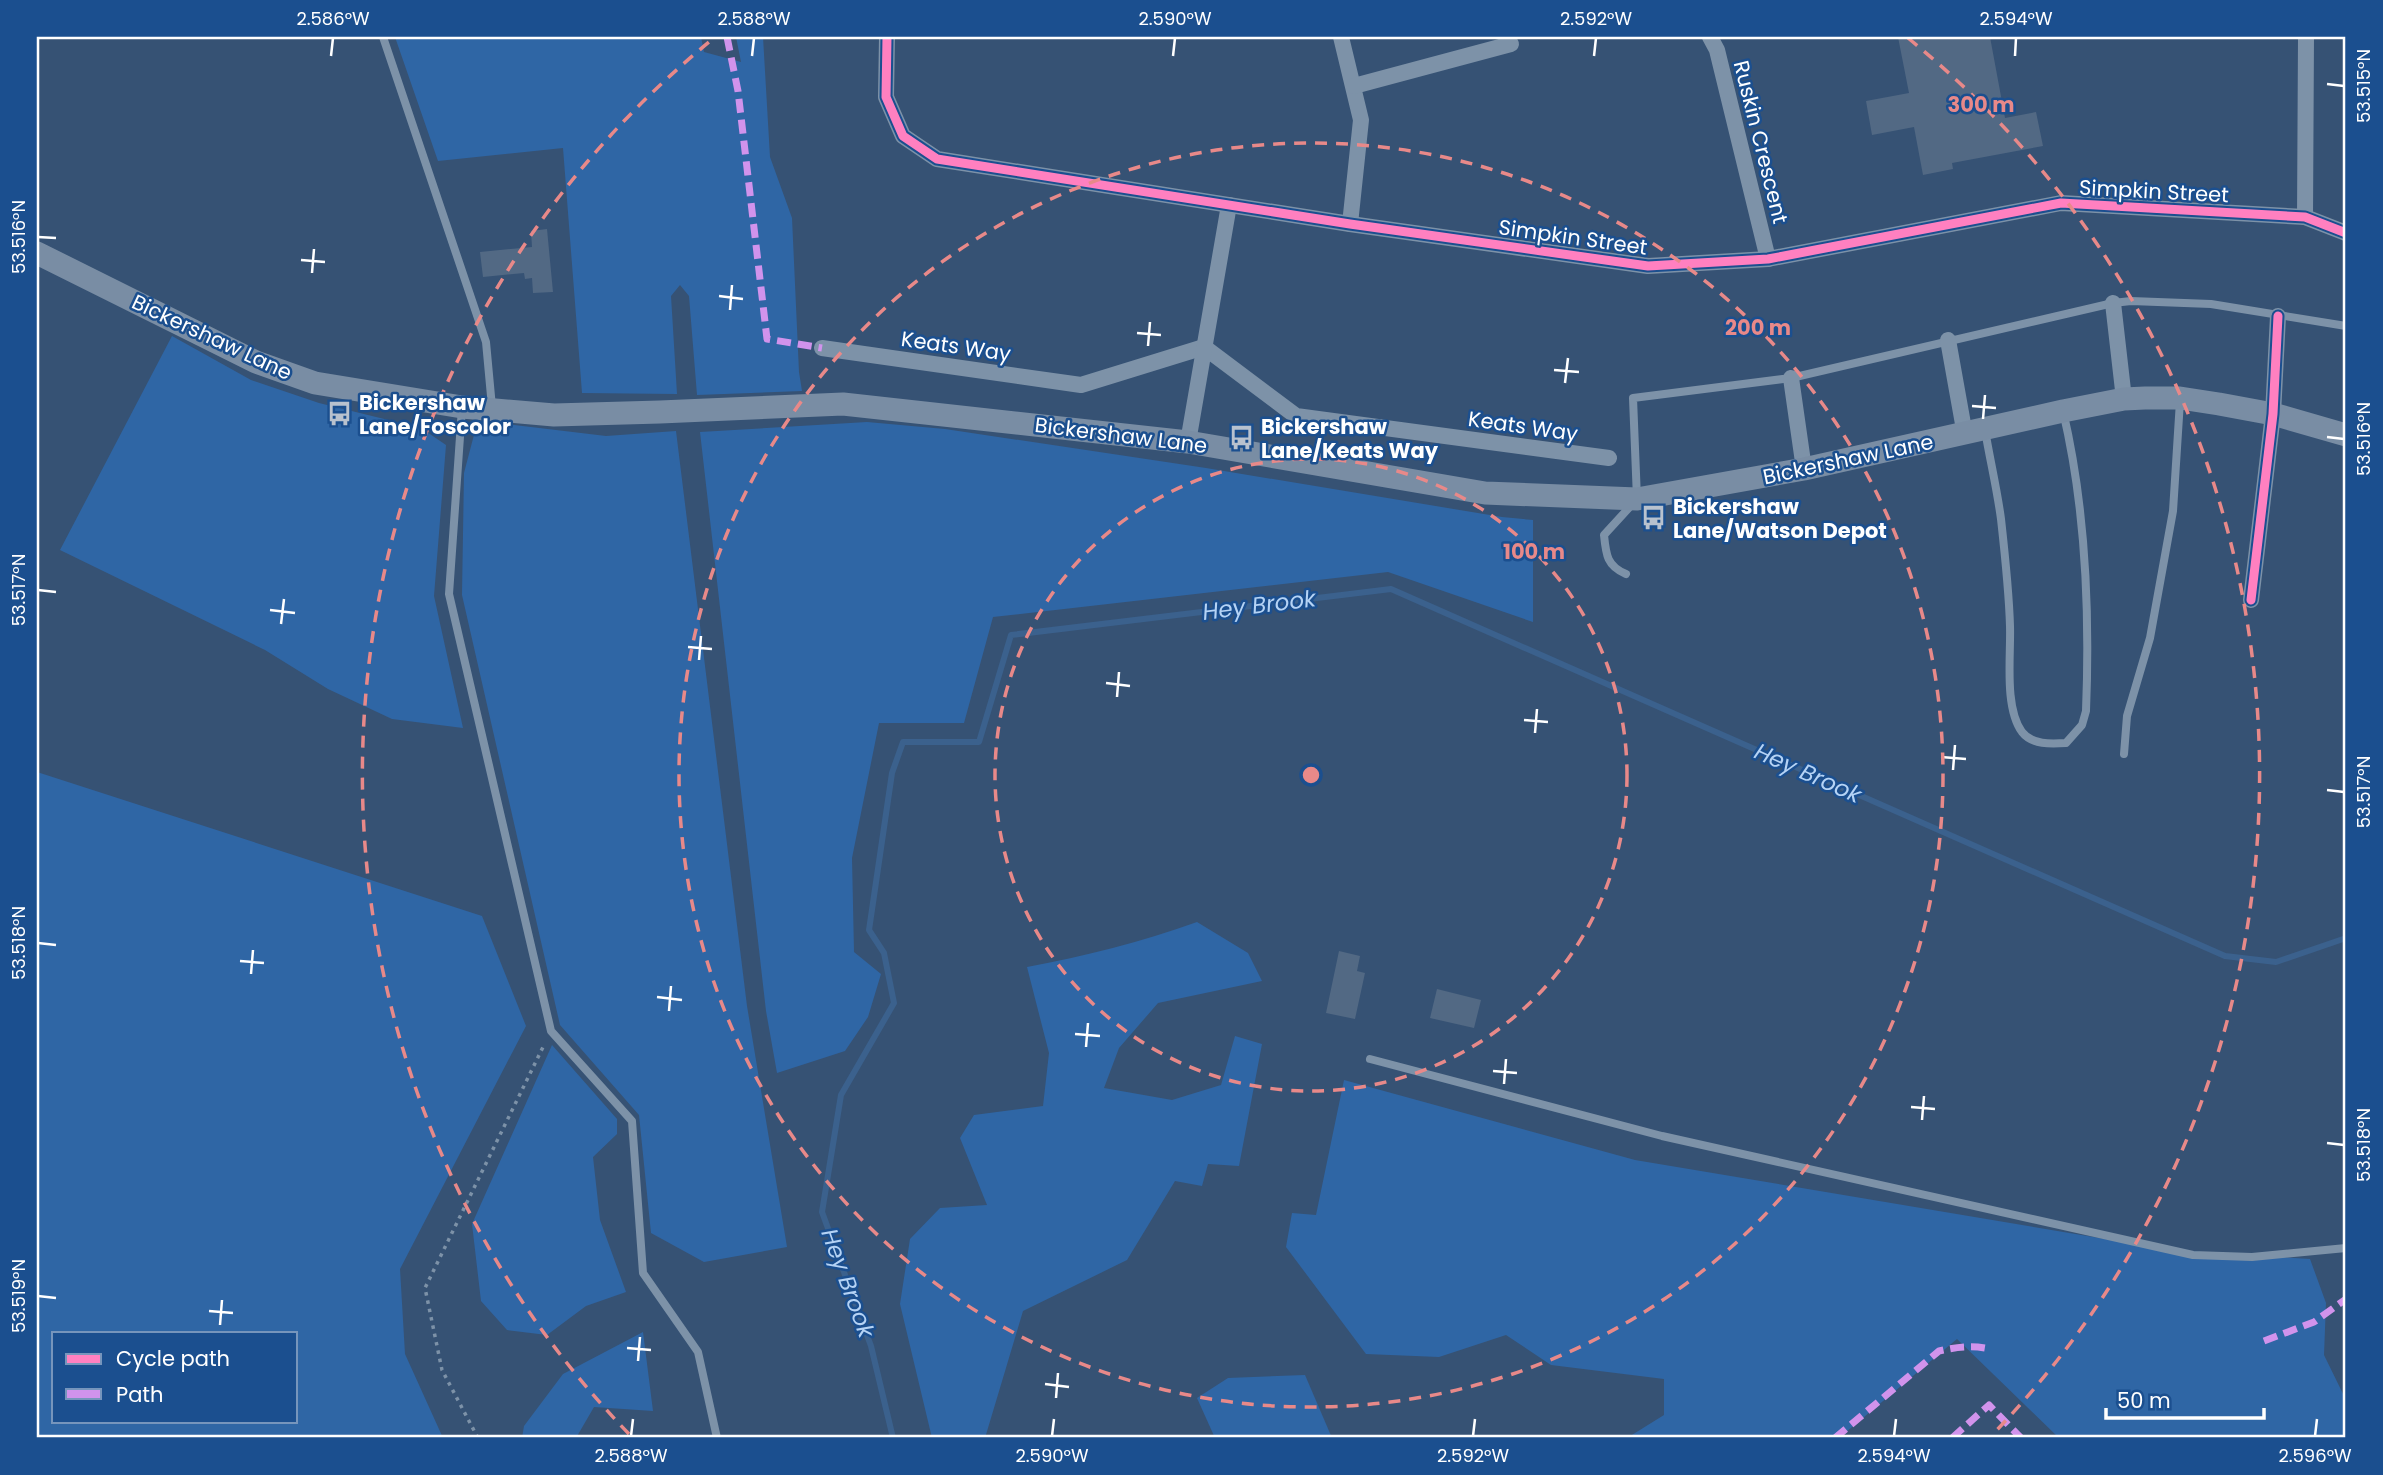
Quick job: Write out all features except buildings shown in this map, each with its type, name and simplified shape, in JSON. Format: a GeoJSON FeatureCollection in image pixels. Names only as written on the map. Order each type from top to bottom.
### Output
{"type":"FeatureCollection","features":[{"type":"Feature","properties":{"kind":"main road","name":"Bickershaw Lane"},"geometry":{"type":"LineString","coordinates":[[37,253],[268,366],[315,383],[462,407],[567,415],[843,404],[1188,442],[1485,494],[1637,499],[1804,469],[2124,399],[2180,398],[2273,414],[2346,435]]}},
{"type":"Feature","properties":{"kind":"street","name":"Simpkin Street"},"geometry":{"type":"LineString","coordinates":[[887,37],[886,97],[903,136],[937,159],[1648,266],[1768,259],[2061,203],[2305,217],[2346,233]]}},
{"type":"Feature","properties":{"kind":"street"},"geometry":{"type":"LineString","coordinates":[[1341,37],[1361,120],[1350,223]]}},
{"type":"Feature","properties":{"kind":"street","name":"Ruskin Crescent"},"geometry":{"type":"LineString","coordinates":[[1710,37],[1717,50],[1768,259]]}},
{"type":"Feature","properties":{"kind":"street"},"geometry":{"type":"LineString","coordinates":[[2305,217],[2306,37]]}},
{"type":"Feature","properties":{"kind":"street"},"geometry":{"type":"LineString","coordinates":[[1354,86],[1511,44]]}},
{"type":"Feature","properties":{"kind":"street"},"geometry":{"type":"LineString","coordinates":[[1188,442],[1229,205]]}},
{"type":"Feature","properties":{"kind":"street"},"geometry":{"type":"LineString","coordinates":[[2113,303],[2124,399]]}},
{"type":"Feature","properties":{"kind":"street"},"geometry":{"type":"LineString","coordinates":[[2251,600],[2273,414],[2278,316]]}},
{"type":"Feature","properties":{"kind":"street"},"geometry":{"type":"LineString","coordinates":[[1948,340],[1975,432]]}},
{"type":"Feature","properties":{"kind":"street","name":"Keats Way"},"geometry":{"type":"LineString","coordinates":[[822,348],[1081,385],[1204,347],[1296,416],[1609,458]]}},
{"type":"Feature","properties":{"kind":"street"},"geometry":{"type":"LineString","coordinates":[[1791,378],[1804,469]]}},
{"type":"Feature","properties":{"kind":"lane"},"geometry":{"type":"LineString","coordinates":[[383,37],[486,342],[492,410]]}},
{"type":"Feature","properties":{"kind":"lane"},"geometry":{"type":"LineString","coordinates":[[1626,574],[1616,569],[1606,554],[1604,535],[1637,499],[1633,398],[1791,378],[1948,340],[2131,301],[2211,304],[2346,326]]}},
{"type":"Feature","properties":{"kind":"lane"},"geometry":{"type":"LineString","coordinates":[[2124,754],[2127,716],[2150,638],[2173,511],[2180,398]]}},
{"type":"Feature","properties":{"kind":"lane"},"geometry":{"type":"LineString","coordinates":[[462,407],[450,594],[551,1031],[632,1121],[643,1273],[698,1352],[717,1438]]}},
{"type":"Feature","properties":{"kind":"lane"},"geometry":{"type":"LineString","coordinates":[[1975,432],[2001,519],[2014,711],[2022,732],[2031,740],[2051,744],[2066,743],[2082,725],[2086,711],[2086,611],[2080,510],[2063,411]]}},
{"type":"Feature","properties":{"kind":"lane"},"geometry":{"type":"LineString","coordinates":[[1370,1059],[1662,1136],[2193,1255],[2252,1257],[2346,1248]]}},
{"type":"Feature","properties":{"kind":"path"},"geometry":{"type":"LineString","coordinates":[[478,1438],[442,1370],[425,1288],[551,1031]]}},
{"type":"Feature","properties":{"kind":"shaded area"},"geometry":{"type":"Polygon","coordinates":[[[395,37],[701,37],[704,52],[741,62],[736,37],[763,37],[770,157],[792,218],[802,391],[697,395],[689,296],[680,285],[671,296],[677,394],[582,393],[563,148],[438,161],[395,37]]]}},
{"type":"Feature","properties":{"kind":"shaded area"},"geometry":{"type":"Polygon","coordinates":[[[172,336],[251,380],[319,403],[421,428],[446,445],[434,596],[463,728],[392,719],[328,689],[265,650],[60,550],[172,336]]]}},
{"type":"Feature","properties":{"kind":"shaded area"},"geometry":{"type":"Polygon","coordinates":[[[867,422],[945,429],[1533,520],[1533,622],[1388,572],[993,617],[964,723],[879,723],[852,858],[854,952],[881,974],[868,1017],[845,1051],[777,1073],[766,1011],[700,432],[867,422]]]}},
{"type":"Feature","properties":{"kind":"shaded area"},"geometry":{"type":"Polygon","coordinates":[[[506,424],[606,436],[676,431],[747,1006],[787,1247],[704,1262],[651,1233],[639,1115],[560,1025],[462,595],[464,473],[475,431],[506,424]]]}},
{"type":"Feature","properties":{"kind":"shaded area"},"geometry":{"type":"Polygon","coordinates":[[[37,772],[482,916],[526,1026],[400,1269],[405,1354],[443,1438],[37,1438],[37,772]]]}},
{"type":"Feature","properties":{"kind":"shaded area"},"geometry":{"type":"Polygon","coordinates":[[[1197,922],[1248,953],[1262,981],[1158,1003],[1119,1048],[1104,1088],[1172,1100],[1221,1085],[1235,1036],[1262,1044],[1239,1166],[1208,1164],[1202,1186],[1175,1181],[1127,1260],[1023,1311],[985,1438],[932,1438],[900,1304],[910,1239],[940,1208],[987,1205],[960,1138],[974,1115],[1043,1106],[1049,1053],[1027,967],[1113,948],[1197,922]]]}},
{"type":"Feature","properties":{"kind":"shaded area"},"geometry":{"type":"Polygon","coordinates":[[[552,1045],[617,1119],[617,1134],[593,1157],[600,1220],[626,1292],[586,1306],[547,1335],[507,1330],[481,1301],[472,1224],[552,1045]]]}},
{"type":"Feature","properties":{"kind":"shaded area"},"geometry":{"type":"Polygon","coordinates":[[[1344,1080],[1635,1160],[2171,1250],[2310,1259],[2326,1303],[2324,1355],[2346,1400],[2346,1428],[2342,1438],[2059,1438],[1957,1339],[1839,1438],[1627,1438],[1664,1415],[1664,1379],[1551,1365],[1506,1335],[1439,1357],[1366,1354],[1286,1247],[1292,1213],[1316,1215],[1344,1080]]]}},
{"type":"Feature","properties":{"kind":"shaded area"},"geometry":{"type":"Polygon","coordinates":[[[643,1332],[653,1411],[594,1407],[576,1438],[522,1438],[524,1426],[563,1374],[643,1332]]]}},
{"type":"Feature","properties":{"kind":"shaded area"},"geometry":{"type":"Polygon","coordinates":[[[1305,1375],[1332,1438],[1215,1438],[1197,1398],[1228,1378],[1305,1375]]]}},
{"type":"Feature","properties":{"kind":"waterway","name":"Hey Brook"},"geometry":{"type":"LineString","coordinates":[[893,1438],[871,1346],[822,1212],[841,1095],[894,1003],[884,953],[869,930],[892,773],[903,742],[979,742],[1011,635],[1391,589],[2225,956],[2276,962],[2346,938]]}},
{"type":"Feature","properties":{"kind":"marked path"},"geometry":{"type":"LineString","coordinates":[[727,37],[738,91],[767,339],[822,348]]}},
{"type":"Feature","properties":{"kind":"marked path"},"geometry":{"type":"LineString","coordinates":[[2264,1341],[2314,1322],[2346,1299]]}},
{"type":"Feature","properties":{"kind":"marked path"},"geometry":{"type":"LineString","coordinates":[[1835,1438],[1939,1351],[1964,1347],[1990,1349]]}},
{"type":"Feature","properties":{"kind":"marked path"},"geometry":{"type":"LineString","coordinates":[[1952,1438],[1989,1405],[2021,1438]]}},
{"type":"Feature","properties":{"kind":"cycle path"},"geometry":{"type":"LineString","coordinates":[[887,37],[886,97],[903,136],[937,159],[1350,224],[1648,266],[1768,259],[2061,203],[2305,217],[2346,233]]}},
{"type":"Feature","properties":{"kind":"cycle path"},"geometry":{"type":"LineString","coordinates":[[2251,600],[2273,414],[2278,316]]}},
{"type":"Feature","properties":{"kind":"place","name":"Bickershaw Lane/Foscolor"},"geometry":{"type":"Point","coordinates":[339,414]}},
{"type":"Feature","properties":{"kind":"place","name":"Bickershaw Lane/Keats Way"},"geometry":{"type":"Point","coordinates":[1241,438]}},
{"type":"Feature","properties":{"kind":"place","name":"Bickershaw Lane/Watson Depot"},"geometry":{"type":"Point","coordinates":[1653,518]}}]}
